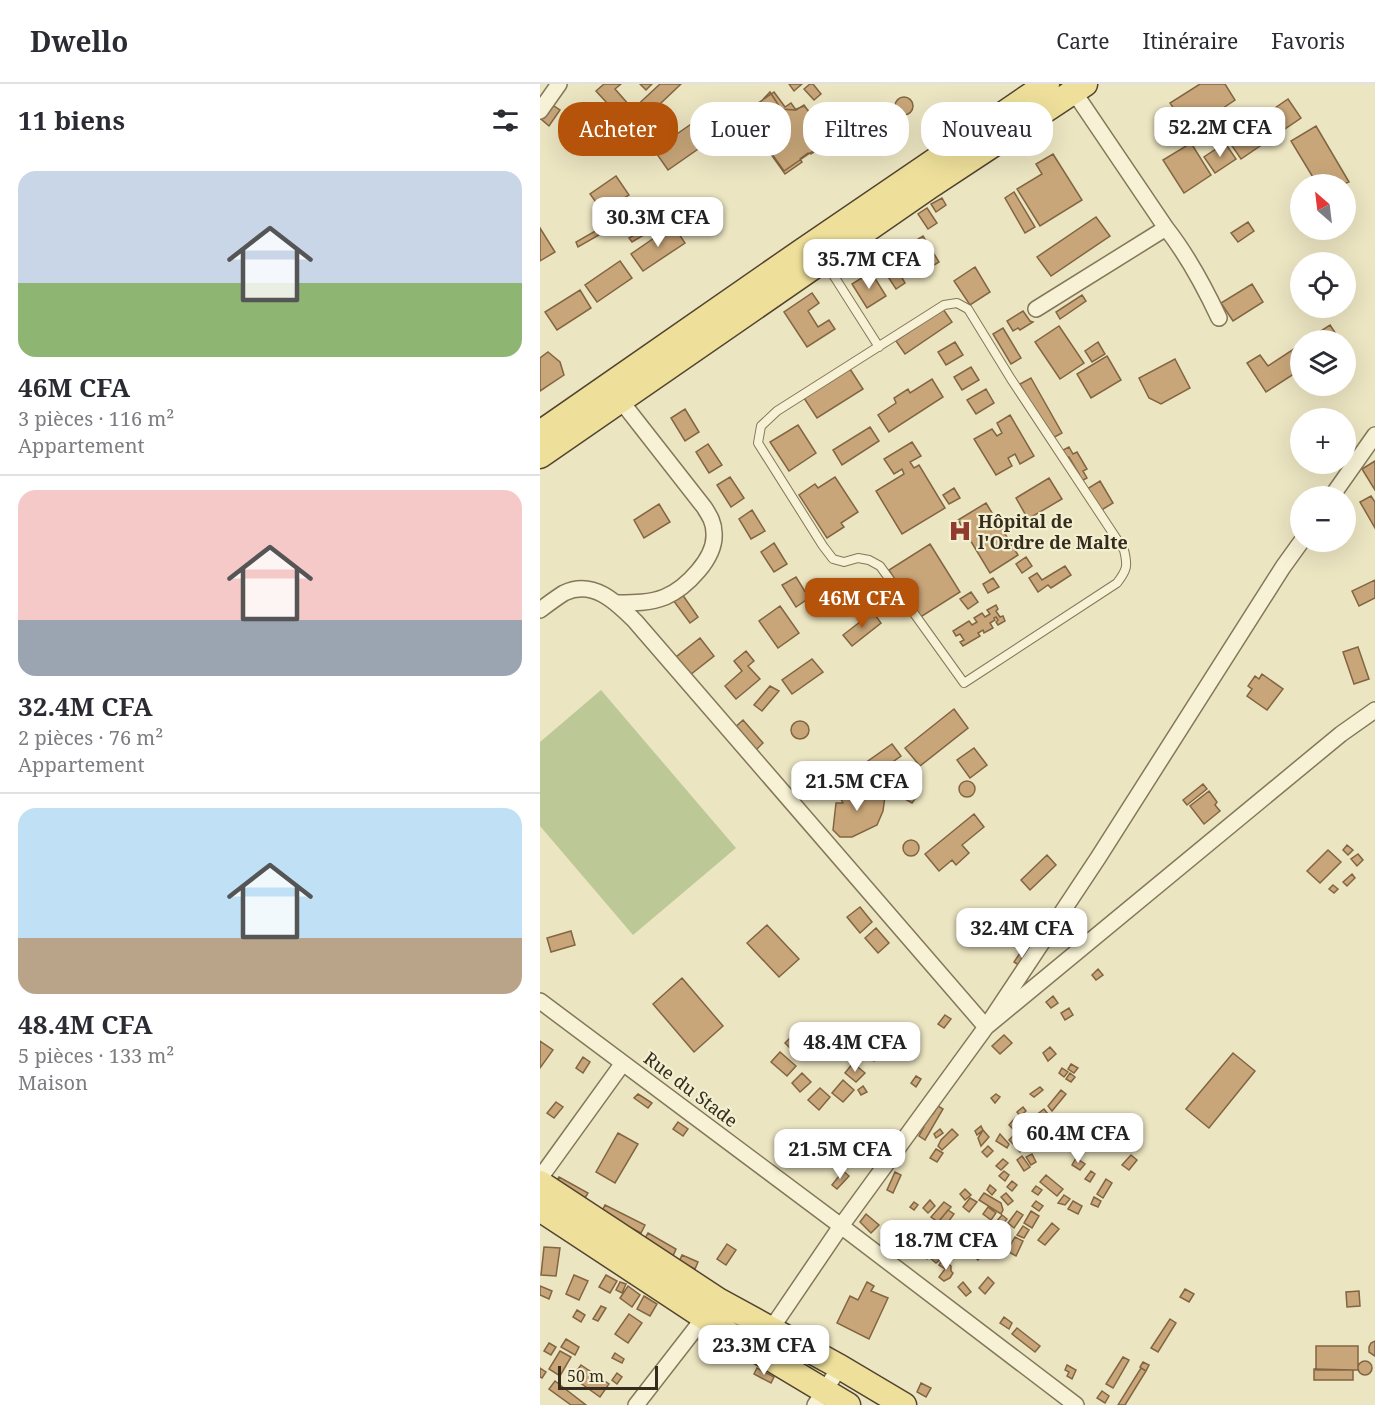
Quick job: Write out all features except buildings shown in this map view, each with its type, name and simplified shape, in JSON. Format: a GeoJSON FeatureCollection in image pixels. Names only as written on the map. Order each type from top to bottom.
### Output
{"type":"FeatureCollection","features":[{"type":"Feature","properties":{"kind":"main road"},"geometry":{"type":"LineString","coordinates":[[540,433],[1047,84]]}},
{"type":"Feature","properties":{"kind":"main road"},"geometry":{"type":"LineString","coordinates":[[540,456],[1075,87]]}},
{"type":"Feature","properties":{"kind":"main road"},"geometry":{"type":"LineString","coordinates":[[540,1183],[711,1308],[820,1398],[848,1405]]}},
{"type":"Feature","properties":{"kind":"main road"},"geometry":{"type":"LineString","coordinates":[[540,1209],[711,1308],[771,1329],[904,1405]]}},
{"type":"Feature","properties":{"kind":"street"},"geometry":{"type":"LineString","coordinates":[[540,111],[556,85]]}},
{"type":"Feature","properties":{"kind":"street"},"geometry":{"type":"LineString","coordinates":[[1075,87],[1166,228],[1180,245],[1219,318]]}},
{"type":"Feature","properties":{"kind":"street"},"geometry":{"type":"LineString","coordinates":[[1036,309],[1166,228]]}},
{"type":"Feature","properties":{"kind":"street"},"geometry":{"type":"LineString","coordinates":[[618,603],[664,598],[680,589],[698,572],[710,552],[715,535],[712,521],[704,507],[621,400]]}},
{"type":"Feature","properties":{"kind":"street"},"geometry":{"type":"LineString","coordinates":[[1339,486],[1375,435]]}},
{"type":"Feature","properties":{"kind":"street"},"geometry":{"type":"LineString","coordinates":[[771,1329],[841,1226],[986,1027],[1098,858],[1294,552]]}},
{"type":"Feature","properties":{"kind":"street"},"geometry":{"type":"LineString","coordinates":[[540,610],[562,594],[583,588],[594,590],[618,603],[986,1027]]}},
{"type":"Feature","properties":{"kind":"street"},"geometry":{"type":"LineString","coordinates":[[986,1027],[1341,734],[1375,710]]}},
{"type":"Feature","properties":{"kind":"street","name":"Rue du Stade"},"geometry":{"type":"LineString","coordinates":[[540,1001],[1076,1405]]}},
{"type":"Feature","properties":{"kind":"street"},"geometry":{"type":"LineString","coordinates":[[540,1178],[623,1063]]}},
{"type":"Feature","properties":{"kind":"street"},"geometry":{"type":"LineString","coordinates":[[636,1405],[711,1308]]}},
{"type":"Feature","properties":{"kind":"street"},"geometry":{"type":"LineString","coordinates":[[820,1398],[840,1367]]}},
{"type":"Feature","properties":{"kind":"lane"},"geometry":{"type":"LineString","coordinates":[[824,260],[879,347]]}},
{"type":"Feature","properties":{"kind":"lane"},"geometry":{"type":"LineString","coordinates":[[957,303],[968,309],[1011,379],[1124,550],[1125,572],[1117,583],[964,683],[880,566],[869,560],[858,558],[844,562],[833,559],[758,442],[761,426],[777,411],[879,347],[944,305],[957,303]]}},
{"type":"Feature","properties":{"kind":"green space"},"geometry":{"type":"Polygon","coordinates":[[[601,690],[736,848],[633,935],[540,826],[540,742],[601,690]]]}},
{"type":"Feature","properties":{"kind":"place","name":"Hôpital de l'Ordre de Malte"},"geometry":{"type":"Point","coordinates":[960,531]}}]}
